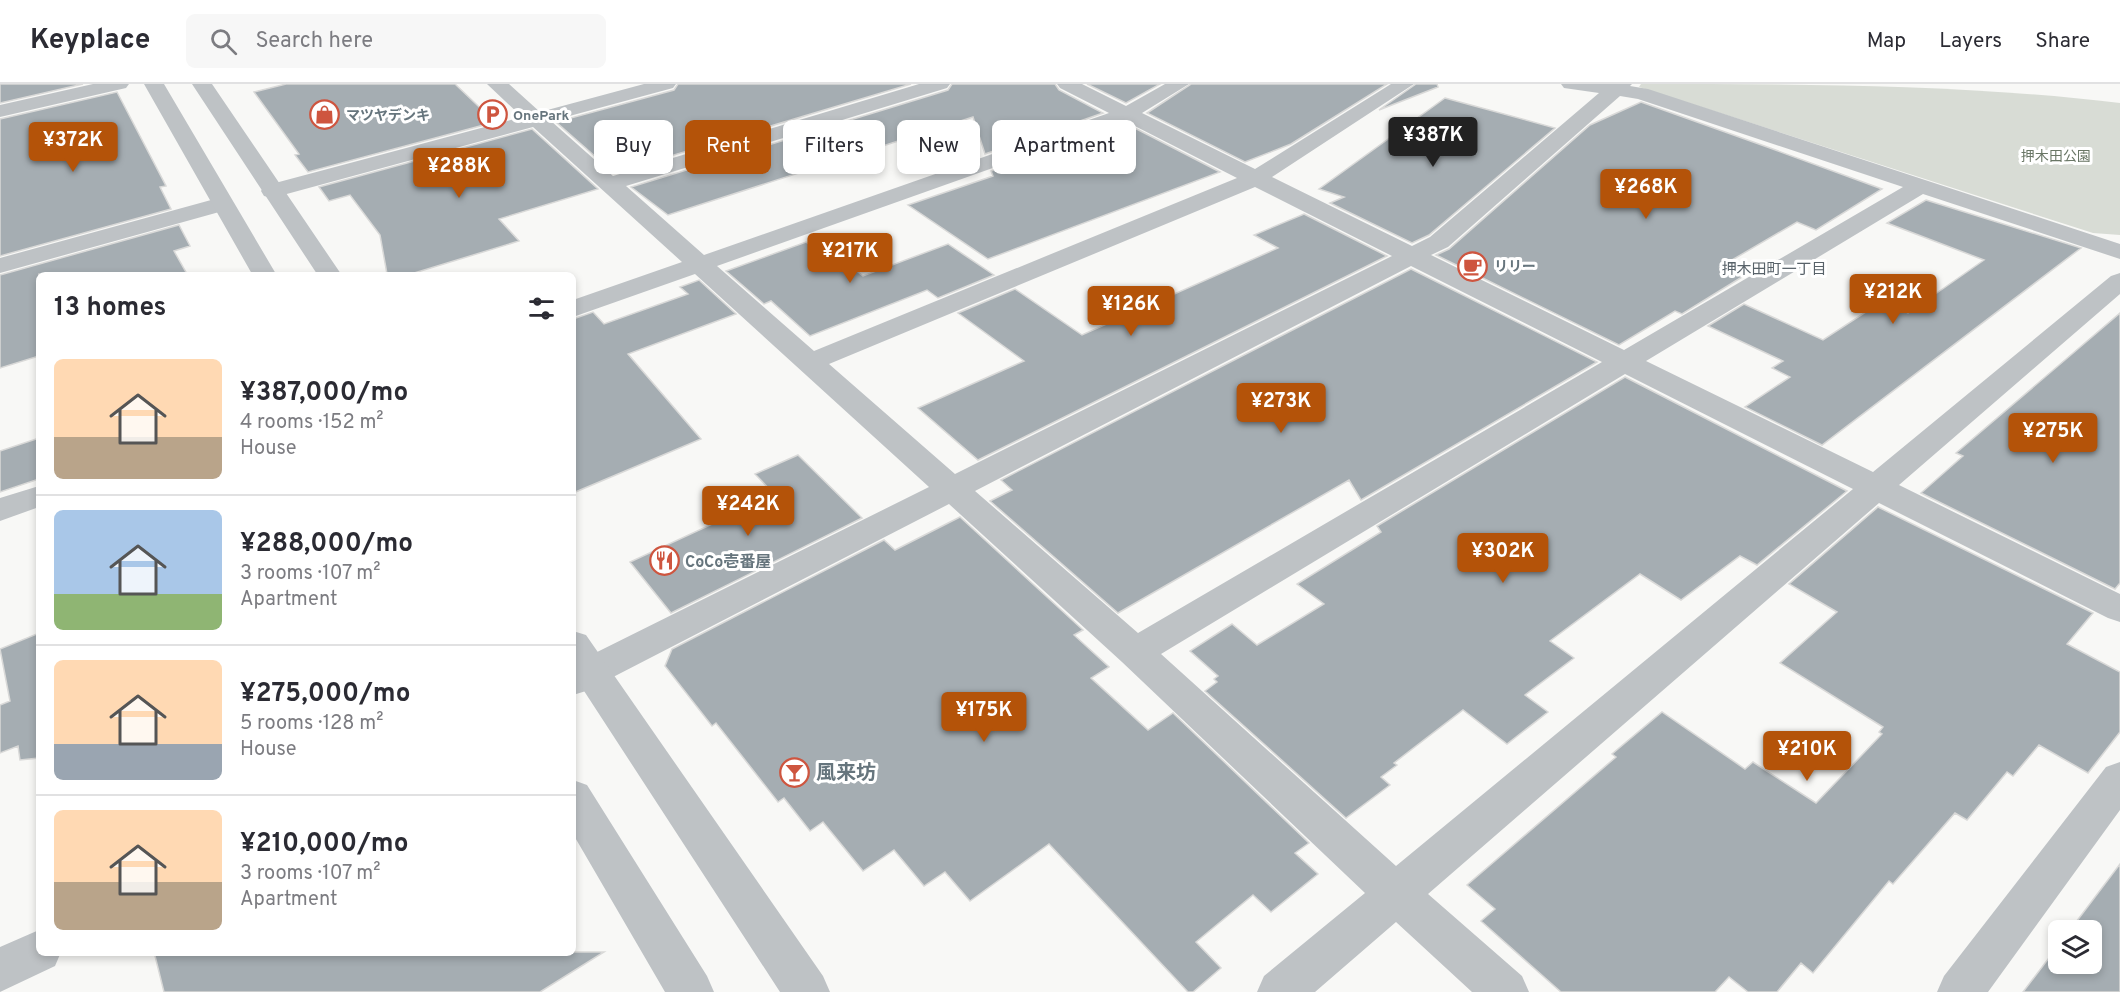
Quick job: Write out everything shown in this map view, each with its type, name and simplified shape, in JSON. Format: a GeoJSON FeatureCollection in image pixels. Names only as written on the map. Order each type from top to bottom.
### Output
{"type":"FeatureCollection","features":[{"type":"Feature","properties":{"kind":"street"},"geometry":{"type":"LineString","coordinates":[[0,111],[119,84]]}},
{"type":"Feature","properties":{"kind":"street"},"geometry":{"type":"LineString","coordinates":[[154,84],[263,272]]}},
{"type":"Feature","properties":{"kind":"street"},"geometry":{"type":"LineString","coordinates":[[202,84],[328,272]]}},
{"type":"Feature","properties":{"kind":"street"},"geometry":{"type":"LineString","coordinates":[[497,84],[953,488],[1506,992]]}},
{"type":"Feature","properties":{"kind":"street"},"geometry":{"type":"LineString","coordinates":[[272,191],[666,84]]}},
{"type":"Feature","properties":{"kind":"street"},"geometry":{"type":"LineString","coordinates":[[609,184],[940,84]]}},
{"type":"Feature","properties":{"kind":"street"},"geometry":{"type":"LineString","coordinates":[[1067,84],[2120,609]]}},
{"type":"Feature","properties":{"kind":"street"},"geometry":{"type":"LineString","coordinates":[[576,308],[1126,114],[1179,84]]}},
{"type":"Feature","properties":{"kind":"street"},"geometry":{"type":"LineString","coordinates":[[810,362],[1256,178],[1404,84]]}},
{"type":"Feature","properties":{"kind":"street"},"geometry":{"type":"LineString","coordinates":[[1571,84],[1621,87],[1641,93],[2120,252]]}},
{"type":"Feature","properties":{"kind":"street"},"geometry":{"type":"LineString","coordinates":[[807,992],[579,666],[953,488],[1439,242],[1621,87]]}},
{"type":"Feature","properties":{"kind":"street"},"geometry":{"type":"LineString","coordinates":[[1135,652],[1921,186]]}},
{"type":"Feature","properties":{"kind":"street"},"geometry":{"type":"LineString","coordinates":[[0,266],[222,204]]}},
{"type":"Feature","properties":{"kind":"street"},"geometry":{"type":"LineString","coordinates":[[1280,992],[1874,486],[2120,281]]}},
{"type":"Feature","properties":{"kind":"street"},"geometry":{"type":"LineString","coordinates":[[0,510],[36,497]]}},
{"type":"Feature","properties":{"kind":"street"},"geometry":{"type":"LineString","coordinates":[[1960,992],[2120,779]]}},
{"type":"Feature","properties":{"kind":"street"},"geometry":{"type":"LineString","coordinates":[[576,802],[691,992]]}},
{"type":"Feature","properties":{"kind":"street"},"geometry":{"type":"LineString","coordinates":[[0,971],[36,953]]}},
{"type":"Feature","properties":{"kind":"green space","name":"押木田公園"},"geometry":{"type":"Polygon","coordinates":[[[1641,84],[1821,85],[1941,89],[2120,103],[2120,235],[2093,233],[1639,87],[1641,84]]]}},
{"type":"Feature","properties":{"kind":"building"},"geometry":{"type":"Polygon","coordinates":[[[0,84],[83,84],[0,103],[0,84]]]}},
{"type":"Feature","properties":{"kind":"building"},"geometry":{"type":"Polygon","coordinates":[[[286,84],[455,84],[495,122],[308,172],[295,155],[299,154],[254,92],[286,84]]]}},
{"type":"Feature","properties":{"kind":"building"},"geometry":{"type":"Polygon","coordinates":[[[678,84],[911,84],[791,120],[783,120],[783,122],[771,126],[771,120],[685,120],[685,152],[673,155],[673,120],[594,120],[594,155],[556,122],[674,90],[678,84]]]}},
{"type":"Feature","properties":{"kind":"building"},"geometry":{"type":"Polygon","coordinates":[[[952,84],[1055,84],[1059,90],[1103,113],[1083,120],[992,120],[992,152],[985,154],[980,139],[980,120],[974,120],[973,117],[964,120],[897,120],[897,141],[885,145],[885,120],[850,120],[948,90],[952,84]]]}},
{"type":"Feature","properties":{"kind":"building"},"geometry":{"type":"Polygon","coordinates":[[[1087,84],[1160,84],[1126,103],[1087,84]]]}},
{"type":"Feature","properties":{"kind":"building"},"geometry":{"type":"Polygon","coordinates":[[[1191,84],[1387,84],[1291,144],[1245,162],[1147,113],[1191,84]]]}},
{"type":"Feature","properties":{"kind":"building"},"geometry":{"type":"Polygon","coordinates":[[[1416,84],[1437,84],[1438,87],[1379,110],[1416,84]]]}},
{"type":"Feature","properties":{"kind":"building"},"geometry":{"type":"Polygon","coordinates":[[[117,92],[166,186],[160,187],[171,209],[0,256],[0,119],[117,92]]]}},
{"type":"Feature","properties":{"kind":"building"},"geometry":{"type":"Polygon","coordinates":[[[1445,98],[1555,128],[1429,235],[1412,243],[1330,203],[1344,197],[1319,189],[1445,98]]]}},
{"type":"Feature","properties":{"kind":"building"},"geometry":{"type":"Polygon","coordinates":[[[1641,102],[1882,189],[1816,230],[1797,222],[1720,267],[1742,277],[1682,314],[1675,311],[1619,345],[1436,255],[1449,249],[1590,125],[1641,102]]]}},
{"type":"Feature","properties":{"kind":"building"},"geometry":{"type":"Polygon","coordinates":[[[532,129],[598,189],[499,219],[519,241],[418,272],[387,272],[380,235],[350,195],[329,201],[319,187],[532,129]]]}},
{"type":"Feature","properties":{"kind":"building"},"geometry":{"type":"Polygon","coordinates":[[[1136,129],[1220,172],[988,259],[908,205],[993,176],[992,174],[1136,174],[1136,129]]]}},
{"type":"Feature","properties":{"kind":"building"},"geometry":{"type":"Polygon","coordinates":[[[783,140],[783,174],[796,174],[668,215],[631,187],[685,170],[685,174],[771,174],[771,144],[783,140]]]}},
{"type":"Feature","properties":{"kind":"building"},"geometry":{"type":"Polygon","coordinates":[[[1926,200],[2081,248],[1822,445],[1745,407],[1790,377],[1772,368],[1783,361],[1708,326],[1744,304],[1823,340],[1881,302],[1908,313],[1984,260],[1887,223],[1926,200]]]}},
{"type":"Feature","properties":{"kind":"building"},"geometry":{"type":"Polygon","coordinates":[[[1304,214],[1387,256],[978,460],[918,408],[1024,361],[958,313],[1015,289],[1082,335],[1278,248],[1254,235],[1304,214]]]}},
{"type":"Feature","properties":{"kind":"building"},"geometry":{"type":"Polygon","coordinates":[[[179,225],[190,246],[174,251],[186,272],[36,272],[36,357],[0,368],[0,275],[179,225]]]}},
{"type":"Feature","properties":{"kind":"building"},"geometry":{"type":"Polygon","coordinates":[[[806,242],[840,268],[849,265],[863,276],[948,244],[994,275],[938,298],[927,290],[810,336],[771,301],[764,304],[726,271],[806,242]]]}},
{"type":"Feature","properties":{"kind":"building"},"geometry":{"type":"Polygon","coordinates":[[[1411,269],[1597,362],[1361,500],[1349,480],[1118,613],[990,501],[1012,490],[1001,480],[1411,269]]]}},
{"type":"Feature","properties":{"kind":"building"},"geometry":{"type":"Polygon","coordinates":[[[699,280],[736,314],[628,354],[701,439],[576,492],[576,318],[593,312],[604,324],[688,294],[680,287],[699,280]]]}},
{"type":"Feature","properties":{"kind":"building"},"geometry":{"type":"Polygon","coordinates":[[[2120,313],[2120,583],[2115,589],[1921,493],[1963,456],[1956,453],[2120,313]]]}},
{"type":"Feature","properties":{"kind":"building"},"geometry":{"type":"Polygon","coordinates":[[[1625,377],[1847,491],[1757,565],[1740,556],[1681,600],[1640,574],[1550,641],[1574,658],[1525,695],[1548,712],[1507,744],[1463,710],[1394,763],[1397,765],[1381,777],[1390,785],[1346,818],[1205,691],[1217,682],[1214,679],[1218,676],[1190,651],[1232,624],[1257,645],[1324,604],[1297,584],[1381,532],[1377,526],[1625,377]]]}},
{"type":"Feature","properties":{"kind":"building"},"geometry":{"type":"Polygon","coordinates":[[[36,439],[36,480],[0,492],[0,451],[36,439]]]}},
{"type":"Feature","properties":{"kind":"building"},"geometry":{"type":"Polygon","coordinates":[[[798,455],[862,518],[671,613],[630,562],[775,495],[755,474],[798,455]]]}},
{"type":"Feature","properties":{"kind":"building"},"geometry":{"type":"Polygon","coordinates":[[[1878,507],[2093,613],[2067,644],[2120,672],[2120,732],[2088,773],[2039,745],[2013,776],[2007,772],[1967,820],[1955,813],[1893,884],[1889,881],[1813,973],[1801,963],[1777,992],[1748,992],[1729,977],[1715,992],[1561,992],[1481,921],[1495,909],[1467,885],[1616,757],[1612,754],[1662,712],[1745,769],[1753,762],[1816,803],[1882,734],[1879,732],[1883,727],[1780,663],[1837,612],[1789,584],[1878,507]]]}},
{"type":"Feature","properties":{"kind":"building"},"geometry":{"type":"Polygon","coordinates":[[[960,517],[1083,630],[1074,635],[1109,667],[1091,678],[1148,730],[1173,713],[1309,843],[1295,853],[1318,874],[1271,912],[1253,895],[1196,942],[1221,968],[1193,992],[1188,992],[1049,844],[970,901],[945,872],[924,886],[894,850],[863,871],[823,822],[810,831],[784,798],[778,802],[716,723],[712,726],[665,666],[672,649],[884,540],[895,550],[960,517]]]}},
{"type":"Feature","properties":{"kind":"building"},"geometry":{"type":"Polygon","coordinates":[[[36,634],[36,758],[20,760],[18,746],[0,753],[0,705],[10,701],[0,649],[36,634]]]}},
{"type":"Feature","properties":{"kind":"building"},"geometry":{"type":"Polygon","coordinates":[[[2120,864],[2120,992],[2023,992],[2048,959],[2048,974],[2102,974],[2102,920],[2078,920],[2120,864]]]}},
{"type":"Feature","properties":{"kind":"building"},"geometry":{"type":"Polygon","coordinates":[[[576,952],[604,952],[540,992],[164,992],[155,956],[576,956],[576,952]]]}},
{"type":"Feature","properties":{"kind":"place","name":"マツヤデンキ"},"geometry":{"type":"Point","coordinates":[325,115]}},
{"type":"Feature","properties":{"kind":"place","name":"OnePark"},"geometry":{"type":"Point","coordinates":[492,115]}},
{"type":"Feature","properties":{"kind":"place","name":"リリー"},"geometry":{"type":"Point","coordinates":[1473,266]}},
{"type":"Feature","properties":{"kind":"place","name":"CoCo壱番屋"},"geometry":{"type":"Point","coordinates":[664,561]}},
{"type":"Feature","properties":{"kind":"place","name":"風来坊"},"geometry":{"type":"Point","coordinates":[795,772]}},
{"type":"Feature","properties":{"kind":"district","name":"押木田町一丁目"},"geometry":{"type":"Point","coordinates":[1774,269]}}]}
